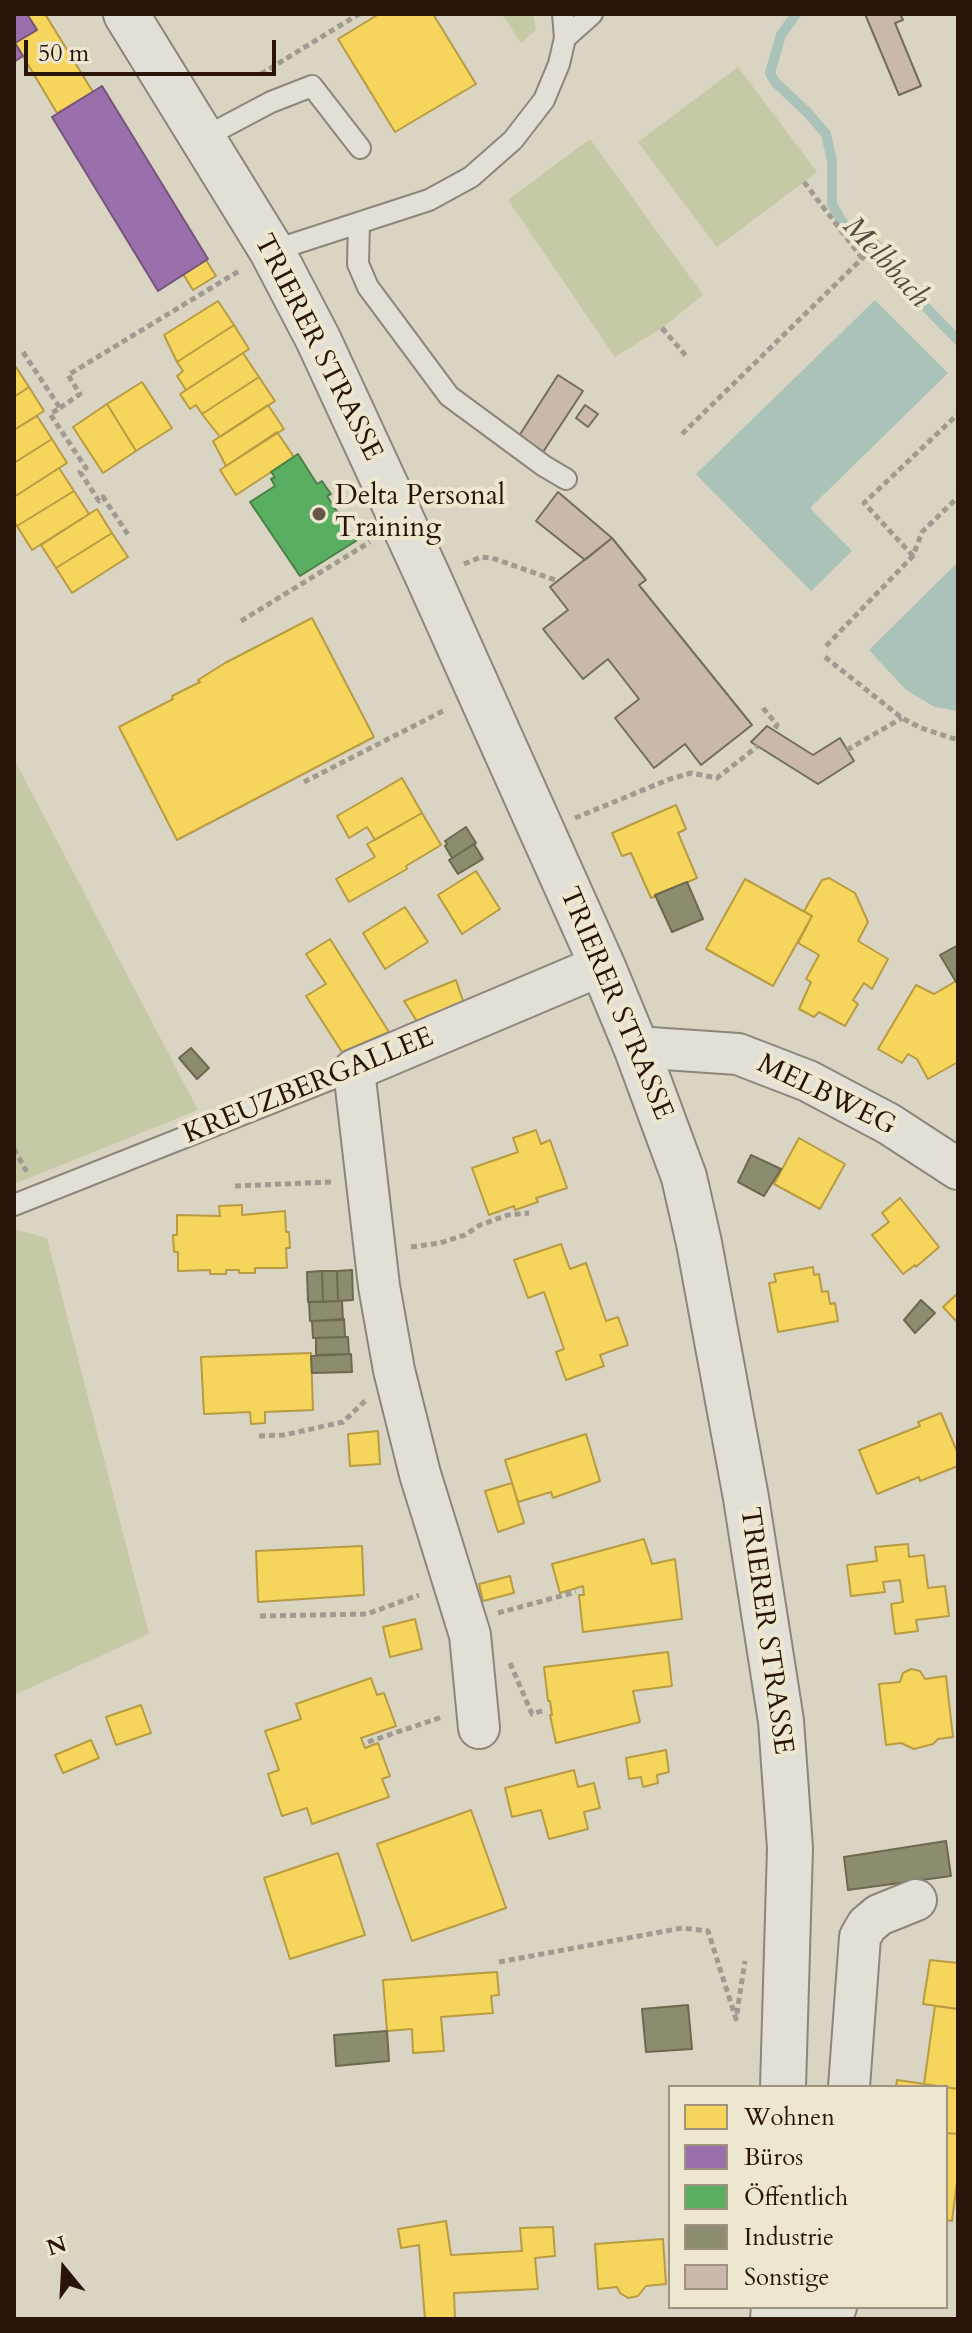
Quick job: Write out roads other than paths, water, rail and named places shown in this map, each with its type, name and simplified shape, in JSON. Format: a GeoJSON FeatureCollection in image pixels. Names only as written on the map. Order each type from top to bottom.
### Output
{"type":"FeatureCollection","features":[{"type":"Feature","properties":{"kind":"street","name":"TRIERER STRASSE"},"geometry":{"type":"LineString","coordinates":[[126,14],[203,138],[260,258],[318,339],[602,965],[684,1177],[699,1243],[774,1666],[781,1721],[790,1848],[783,2085]]}},
{"type":"Feature","properties":{"kind":"street","name":"KREUZBERGALLEE"},"geometry":{"type":"LineString","coordinates":[[354,1070],[602,965]]}},
{"type":"Feature","properties":{"kind":"street","name":"MELBWEG"},"geometry":{"type":"LineString","coordinates":[[636,1047],[738,1054],[808,1081],[889,1124],[958,1169]]}},
{"type":"Feature","properties":{"kind":"street"},"geometry":{"type":"LineString","coordinates":[[354,1070],[374,1249],[394,1370],[420,1474],[470,1635],[478,1717]]}},
{"type":"Feature","properties":{"kind":"street"},"geometry":{"type":"LineString","coordinates":[[849,2085],[860,1937],[867,1925],[879,1915],[916,1900]]}},
{"type":"Feature","properties":{"kind":"street"},"geometry":{"type":"LineString","coordinates":[[774,2313],[826,2309]]}},
{"type":"Feature","properties":{"kind":"lane"},"geometry":{"type":"LineString","coordinates":[[260,258],[429,200],[471,177],[513,140],[544,100],[559,64],[565,38],[563,14]]}},
{"type":"Feature","properties":{"kind":"lane"},"geometry":{"type":"LineString","coordinates":[[565,38],[592,14]]}},
{"type":"Feature","properties":{"kind":"lane"},"geometry":{"type":"LineString","coordinates":[[203,138],[271,102],[312,86],[360,148]]}},
{"type":"Feature","properties":{"kind":"lane"},"geometry":{"type":"LineString","coordinates":[[359,223],[358,264],[368,287],[449,396],[566,479]]}},
{"type":"Feature","properties":{"kind":"lane","name":"KREUZBERGALLEE"},"geometry":{"type":"LineString","coordinates":[[14,1205],[354,1070]]}},
{"type":"Feature","properties":{"kind":"waterway","name":"Melbbach"},"geometry":{"type":"LineString","coordinates":[[796,14],[781,35],[770,73],[775,82],[826,134],[832,161],[832,204],[842,222],[958,340]]}},
{"type":"Feature","properties":{"kind":"place","name":"Delta Personal Training"},"geometry":{"type":"Point","coordinates":[319,514]}}]}
